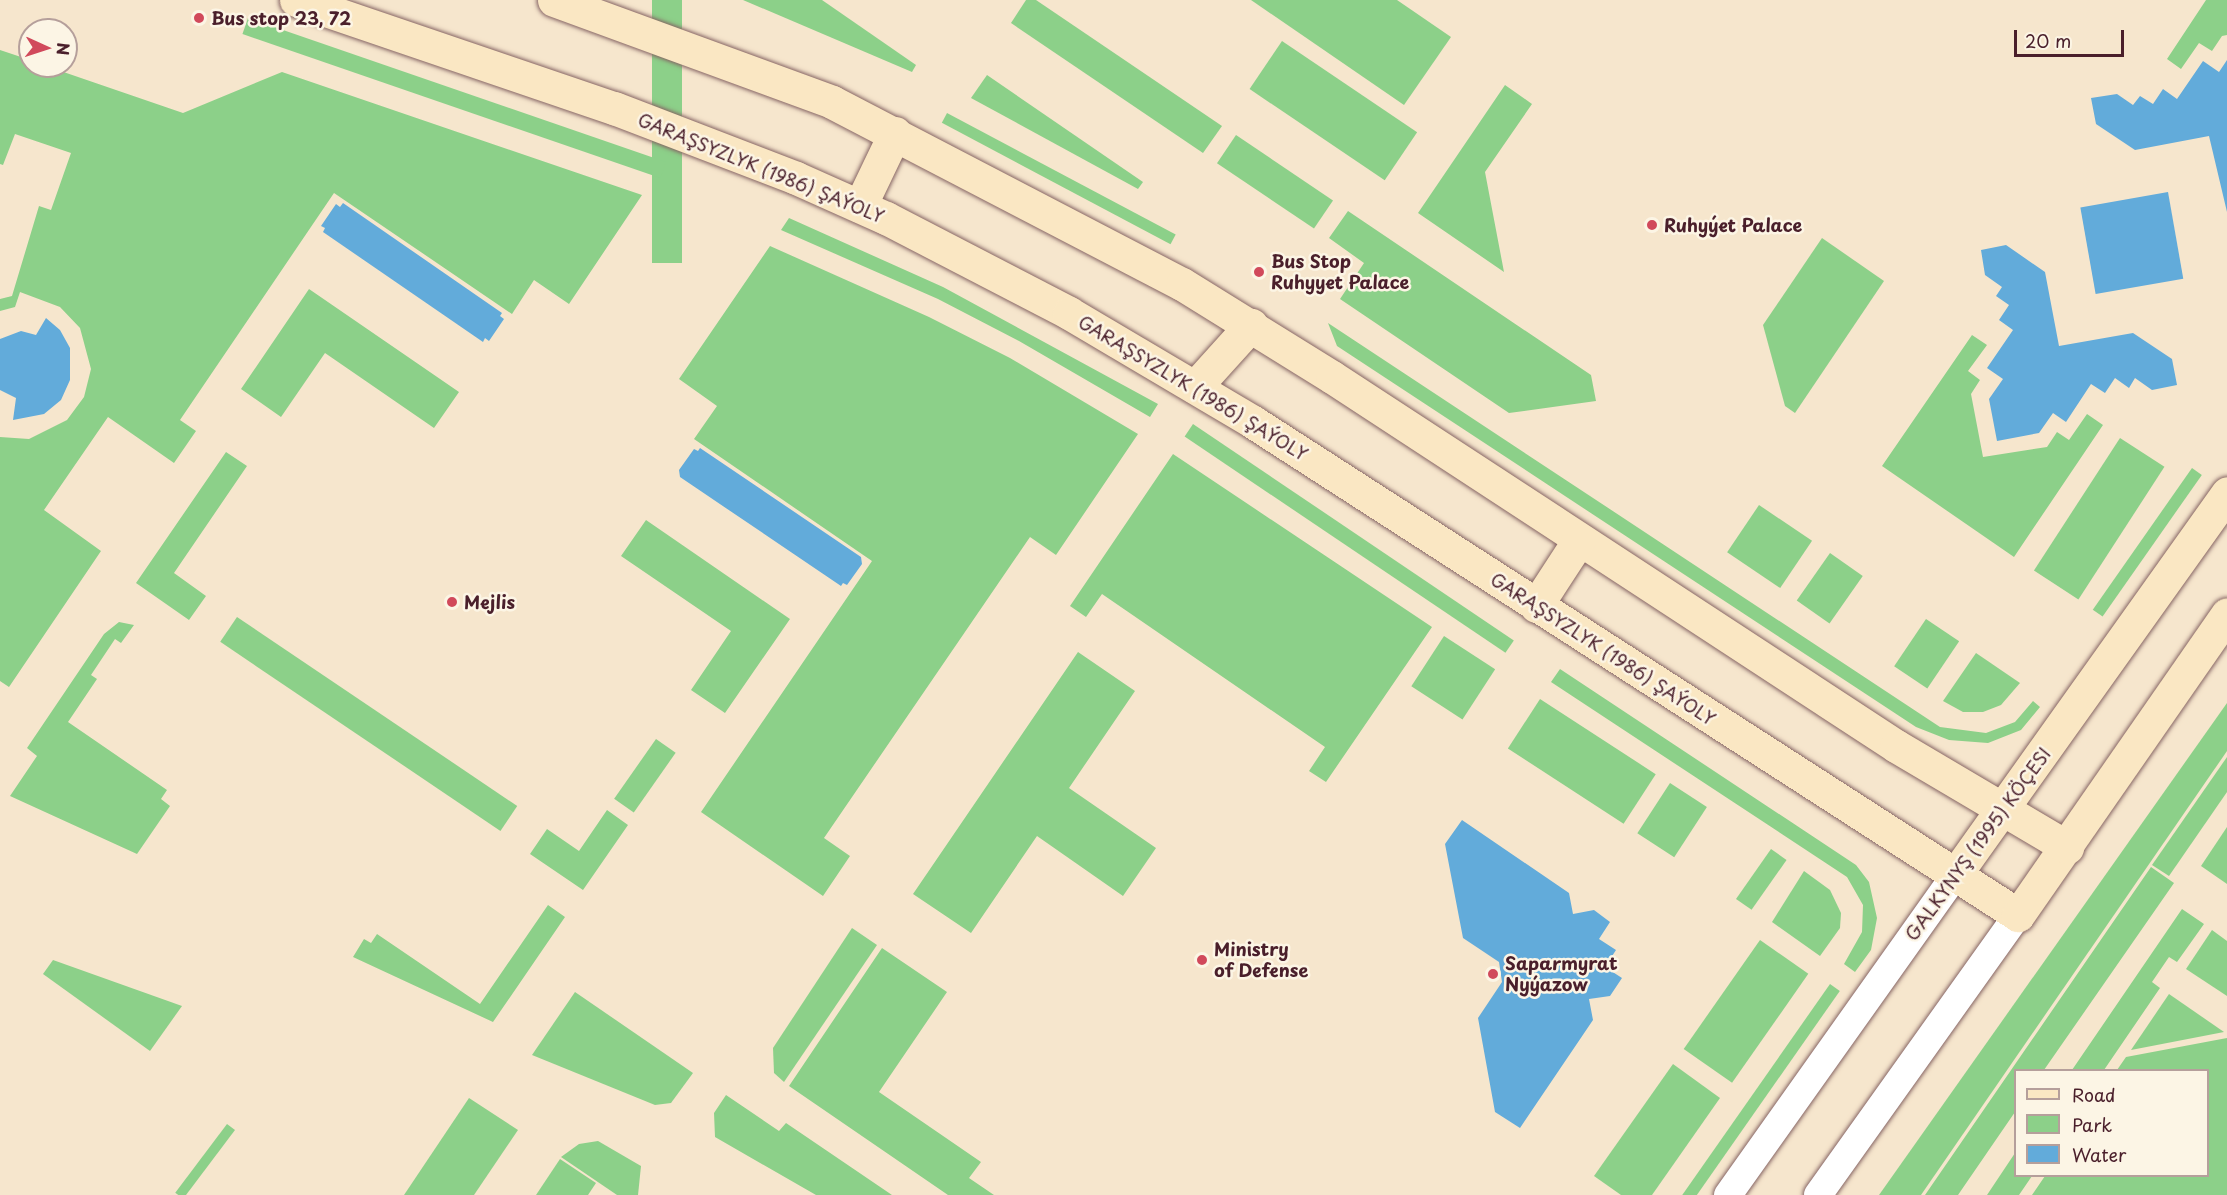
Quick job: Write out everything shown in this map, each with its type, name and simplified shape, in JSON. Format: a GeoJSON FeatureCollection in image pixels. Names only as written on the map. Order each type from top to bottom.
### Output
{"type":"FeatureCollection","features":[{"type":"Feature","properties":{"kind":"main road","name":"GARAŞSYZLYK (1986) ŞAÝOLY"},"geometry":{"type":"LineString","coordinates":[[296,0],[614,108],[860,206],[1069,313],[1195,387],[2018,915]]}},
{"type":"Feature","properties":{"kind":"main road"},"geometry":{"type":"LineString","coordinates":[[554,0],[832,102],[1182,284],[1251,325],[1896,746],[2067,847]]}},
{"type":"Feature","properties":{"kind":"main road"},"geometry":{"type":"LineString","coordinates":[[860,206],[895,133]]}},
{"type":"Feature","properties":{"kind":"main road"},"geometry":{"type":"LineString","coordinates":[[1195,387],[1251,325]]}},
{"type":"Feature","properties":{"kind":"main road","name":"GALKYNYŞ (1995) KÖÇESI"},"geometry":{"type":"LineString","coordinates":[[1954,875],[2004,809],[2227,493]]}},
{"type":"Feature","properties":{"kind":"main road"},"geometry":{"type":"LineString","coordinates":[[1536,606],[1579,540]]}},
{"type":"Feature","properties":{"kind":"main road"},"geometry":{"type":"LineString","coordinates":[[2018,915],[2227,614]]}},
{"type":"Feature","properties":{"kind":"street","name":"GALKYNYŞ (1995) KÖÇESI"},"geometry":{"type":"LineString","coordinates":[[1728,1195],[1954,875]]}},
{"type":"Feature","properties":{"kind":"street"},"geometry":{"type":"LineString","coordinates":[[1818,1195],[2018,915]]}},
{"type":"Feature","properties":{"kind":"green space"},"geometry":{"type":"Polygon","coordinates":[[[652,0],[682,0],[682,263],[652,263],[652,0]]]}},
{"type":"Feature","properties":{"kind":"green space"},"geometry":{"type":"Polygon","coordinates":[[[743,0],[822,0],[916,65],[912,72],[743,0]]]}},
{"type":"Feature","properties":{"kind":"green space"},"geometry":{"type":"Polygon","coordinates":[[[1026,0],[1036,0],[1222,126],[1203,153],[1011,23],[1026,0]]]}},
{"type":"Feature","properties":{"kind":"green space"},"geometry":{"type":"Polygon","coordinates":[[[1251,0],[1397,0],[1451,37],[1404,105],[1251,0]]]}},
{"type":"Feature","properties":{"kind":"green space"},"geometry":{"type":"Polygon","coordinates":[[[2206,0],[2227,0],[2227,35],[2222,36],[2212,51],[2199,43],[2181,69],[2167,59],[2206,0]]]}},
{"type":"Feature","properties":{"kind":"green space"},"geometry":{"type":"Polygon","coordinates":[[[248,18],[666,162],[660,178],[242,34],[248,18]]]}},
{"type":"Feature","properties":{"kind":"green space"},"geometry":{"type":"Polygon","coordinates":[[[1282,41],[1417,132],[1385,180],[1250,89],[1282,41]]]}},
{"type":"Feature","properties":{"kind":"green space"},"geometry":{"type":"Polygon","coordinates":[[[0,50],[18,56],[18,78],[78,77],[183,113],[282,72],[642,195],[569,304],[534,280],[512,314],[334,193],[180,420],[196,431],[174,463],[108,417],[44,510],[101,551],[9,687],[0,681],[0,437],[29,439],[67,420],[84,397],[91,369],[80,328],[60,307],[20,292],[15,307],[0,311],[0,299],[12,296],[39,206],[51,210],[71,153],[15,134],[3,165],[0,164],[0,50]]]}},
{"type":"Feature","properties":{"kind":"green space"},"geometry":{"type":"Polygon","coordinates":[[[987,75],[1143,182],[1138,189],[971,98],[987,75]]]}},
{"type":"Feature","properties":{"kind":"green space"},"geometry":{"type":"Polygon","coordinates":[[[1505,85],[1532,104],[1485,172],[1504,272],[1418,213],[1505,85]]]}},
{"type":"Feature","properties":{"kind":"green space"},"geometry":{"type":"Polygon","coordinates":[[[947,113],[1176,235],[1171,244],[942,123],[947,113]]]}},
{"type":"Feature","properties":{"kind":"green space"},"geometry":{"type":"Polygon","coordinates":[[[1236,135],[1333,200],[1314,229],[1217,163],[1236,135]]]}},
{"type":"Feature","properties":{"kind":"green space"},"geometry":{"type":"Polygon","coordinates":[[[1348,211],[1591,375],[1596,401],[1509,413],[1340,299],[1364,263],[1329,238],[1348,211]]]}},
{"type":"Feature","properties":{"kind":"green space"},"geometry":{"type":"Polygon","coordinates":[[[789,218],[943,287],[1158,404],[1150,417],[1019,341],[938,299],[781,230],[789,218]]]}},
{"type":"Feature","properties":{"kind":"green space"},"geometry":{"type":"Polygon","coordinates":[[[1822,238],[1884,281],[1795,413],[1785,406],[1763,325],[1822,238]]]}},
{"type":"Feature","properties":{"kind":"green space"},"geometry":{"type":"Polygon","coordinates":[[[770,246],[929,317],[1010,358],[1138,434],[1056,555],[1030,537],[824,838],[850,856],[823,896],[701,812],[872,561],[694,439],[717,406],[679,379],[770,246]]]}},
{"type":"Feature","properties":{"kind":"green space"},"geometry":{"type":"Polygon","coordinates":[[[309,289],[459,392],[434,428],[325,353],[281,417],[241,389],[309,289]]]}},
{"type":"Feature","properties":{"kind":"green space"},"geometry":{"type":"Polygon","coordinates":[[[1328,323],[1940,727],[1986,733],[2015,722],[2033,701],[2040,707],[2021,730],[1988,743],[1949,740],[1916,727],[1337,346],[1328,323]]]}},
{"type":"Feature","properties":{"kind":"green space"},"geometry":{"type":"Polygon","coordinates":[[[1972,335],[1987,345],[1968,371],[1980,380],[1971,394],[1983,457],[2047,447],[2057,432],[2069,440],[2087,414],[2103,425],[2014,557],[1882,466],[1972,335]]]}},
{"type":"Feature","properties":{"kind":"green space"},"geometry":{"type":"Polygon","coordinates":[[[1193,424],[1514,640],[1505,653],[1185,436],[1193,424]]]}},
{"type":"Feature","properties":{"kind":"green space"},"geometry":{"type":"Polygon","coordinates":[[[2120,438],[2164,467],[2078,599],[2034,571],[2120,438]]]}},
{"type":"Feature","properties":{"kind":"green space"},"geometry":{"type":"Polygon","coordinates":[[[226,452],[247,466],[174,573],[206,596],[189,620],[136,583],[226,452]]]}},
{"type":"Feature","properties":{"kind":"green space"},"geometry":{"type":"Polygon","coordinates":[[[1173,454],[1432,627],[1326,782],[1309,771],[1325,747],[1102,594],[1086,617],[1070,606],[1173,454]]]}},
{"type":"Feature","properties":{"kind":"green space"},"geometry":{"type":"Polygon","coordinates":[[[2192,468],[2202,475],[2103,617],[2093,610],[2192,468]]]}},
{"type":"Feature","properties":{"kind":"green space"},"geometry":{"type":"Polygon","coordinates":[[[1759,505],[1812,541],[1780,588],[1727,552],[1759,505]]]}},
{"type":"Feature","properties":{"kind":"green space"},"geometry":{"type":"Polygon","coordinates":[[[646,520],[790,619],[725,713],[691,690],[731,631],[621,556],[646,520]]]}},
{"type":"Feature","properties":{"kind":"green space"},"geometry":{"type":"Polygon","coordinates":[[[1830,553],[1863,576],[1829,623],[1797,601],[1830,553]]]}},
{"type":"Feature","properties":{"kind":"green space"},"geometry":{"type":"Polygon","coordinates":[[[237,617],[517,806],[500,831],[220,642],[237,617]]]}},
{"type":"Feature","properties":{"kind":"green space"},"geometry":{"type":"Polygon","coordinates":[[[1926,619],[1959,641],[1927,689],[1894,666],[1926,619]]]}},
{"type":"Feature","properties":{"kind":"green space"},"geometry":{"type":"Polygon","coordinates":[[[119,622],[134,625],[121,643],[115,639],[91,675],[97,679],[68,722],[167,790],[161,799],[170,806],[137,854],[10,796],[37,756],[27,748],[104,634],[119,622]]]}},
{"type":"Feature","properties":{"kind":"green space"},"geometry":{"type":"Polygon","coordinates":[[[1444,636],[1495,669],[1462,720],[1411,686],[1444,636]]]}},
{"type":"Feature","properties":{"kind":"green space"},"geometry":{"type":"Polygon","coordinates":[[[1078,652],[1135,691],[1069,788],[1156,848],[1123,896],[1037,836],[971,933],[913,894],[1078,652]]]}},
{"type":"Feature","properties":{"kind":"green space"},"geometry":{"type":"Polygon","coordinates":[[[1976,653],[2020,683],[2001,705],[1983,712],[1963,712],[1943,701],[1976,653]]]}},
{"type":"Feature","properties":{"kind":"green space"},"geometry":{"type":"Polygon","coordinates":[[[1560,669],[1856,865],[1869,882],[1877,918],[1871,950],[1855,972],[1844,964],[1862,932],[1863,905],[1847,877],[1551,682],[1560,669]]]}},
{"type":"Feature","properties":{"kind":"green space"},"geometry":{"type":"Polygon","coordinates":[[[1540,699],[1656,774],[1624,824],[1508,748],[1540,699]]]}},
{"type":"Feature","properties":{"kind":"green space"},"geometry":{"type":"Polygon","coordinates":[[[2227,703],[2227,751],[1921,1195],[1879,1195],[2227,703]]]}},
{"type":"Feature","properties":{"kind":"green space"},"geometry":{"type":"Polygon","coordinates":[[[656,739],[676,753],[634,813],[614,799],[656,739]]]}},
{"type":"Feature","properties":{"kind":"green space"},"geometry":{"type":"Polygon","coordinates":[[[2227,757],[2227,792],[2169,876],[2152,865],[2227,757]]]}},
{"type":"Feature","properties":{"kind":"green space"},"geometry":{"type":"Polygon","coordinates":[[[1670,783],[1707,807],[1674,857],[1637,833],[1670,783]]]}},
{"type":"Feature","properties":{"kind":"green space"},"geometry":{"type":"Polygon","coordinates":[[[607,810],[628,825],[583,890],[530,854],[547,829],[579,851],[607,810]]]}},
{"type":"Feature","properties":{"kind":"green space"},"geometry":{"type":"Polygon","coordinates":[[[2227,827],[2227,884],[2201,866],[2227,827]]]}},
{"type":"Feature","properties":{"kind":"green space"},"geometry":{"type":"Polygon","coordinates":[[[1771,849],[1787,860],[1752,910],[1736,899],[1771,849]]]}},
{"type":"Feature","properties":{"kind":"green space"},"geometry":{"type":"Polygon","coordinates":[[[2151,867],[2174,883],[2045,1069],[2014,1069],[2014,1113],[1958,1195],[1925,1195],[2151,867]]]}},
{"type":"Feature","properties":{"kind":"green space"},"geometry":{"type":"Polygon","coordinates":[[[1804,871],[1830,890],[1841,913],[1840,928],[1820,956],[1772,922],[1804,871]]]}},
{"type":"Feature","properties":{"kind":"green space"},"geometry":{"type":"Polygon","coordinates":[[[548,905],[565,917],[493,1022],[353,957],[364,939],[371,943],[377,934],[480,1004],[548,905]]]}},
{"type":"Feature","properties":{"kind":"green space"},"geometry":{"type":"Polygon","coordinates":[[[2182,909],[2204,924],[2177,962],[2169,957],[2152,982],[2160,988],[2105,1069],[2073,1069],[2182,909]]]}},
{"type":"Feature","properties":{"kind":"green space"},"geometry":{"type":"Polygon","coordinates":[[[852,928],[877,945],[784,1082],[774,1073],[773,1048],[852,928]]]}},
{"type":"Feature","properties":{"kind":"green space"},"geometry":{"type":"Polygon","coordinates":[[[2212,930],[2227,941],[2227,996],[2186,969],[2212,930]]]}},
{"type":"Feature","properties":{"kind":"green space"},"geometry":{"type":"Polygon","coordinates":[[[1760,940],[1808,974],[1732,1083],[1684,1049],[1760,940]]]}},
{"type":"Feature","properties":{"kind":"green space"},"geometry":{"type":"Polygon","coordinates":[[[882,948],[947,992],[879,1092],[981,1162],[969,1178],[994,1195],[948,1195],[789,1086],[882,948]]]}},
{"type":"Feature","properties":{"kind":"green space"},"geometry":{"type":"Polygon","coordinates":[[[53,960],[182,1006],[150,1051],[43,974],[53,960]]]}},
{"type":"Feature","properties":{"kind":"green space"},"geometry":{"type":"Polygon","coordinates":[[[1830,984],[1840,991],[1697,1195],[1682,1195],[1830,984]]]}},
{"type":"Feature","properties":{"kind":"green space"},"geometry":{"type":"Polygon","coordinates":[[[575,992],[693,1073],[671,1103],[655,1105],[532,1055],[575,992]]]}},
{"type":"Feature","properties":{"kind":"green space"},"geometry":{"type":"Polygon","coordinates":[[[2169,994],[2224,1032],[2131,1050],[2169,994]]]}},
{"type":"Feature","properties":{"kind":"green space"},"geometry":{"type":"Polygon","coordinates":[[[2227,1038],[2227,1195],[2032,1195],[2044,1177],[2209,1177],[2209,1069],[2118,1069],[2126,1057],[2227,1038]]]}},
{"type":"Feature","properties":{"kind":"green space"},"geometry":{"type":"Polygon","coordinates":[[[1673,1064],[1720,1098],[1652,1195],[1621,1195],[1594,1176],[1673,1064]]]}},
{"type":"Feature","properties":{"kind":"green space"},"geometry":{"type":"Polygon","coordinates":[[[726,1095],[779,1131],[786,1123],[892,1195],[816,1195],[715,1137],[714,1113],[726,1095]]]}},
{"type":"Feature","properties":{"kind":"green space"},"geometry":{"type":"Polygon","coordinates":[[[469,1098],[518,1130],[474,1195],[404,1195],[469,1098]]]}},
{"type":"Feature","properties":{"kind":"green space"},"geometry":{"type":"Polygon","coordinates":[[[227,1124],[235,1130],[186,1195],[175,1193],[227,1124]]]}},
{"type":"Feature","properties":{"kind":"green space"},"geometry":{"type":"Polygon","coordinates":[[[598,1141],[641,1166],[638,1195],[617,1195],[561,1157],[579,1144],[598,1141]]]}},
{"type":"Feature","properties":{"kind":"green space"},"geometry":{"type":"Polygon","coordinates":[[[2014,1154],[2014,1177],[2031,1177],[2019,1195],[1987,1195],[2014,1154]]]}},
{"type":"Feature","properties":{"kind":"green space"},"geometry":{"type":"Polygon","coordinates":[[[560,1159],[596,1183],[588,1195],[536,1195],[560,1159]]]}},
{"type":"Feature","properties":{"kind":"water"},"geometry":{"type":"Polygon","coordinates":[[[2227,60],[2227,212],[2209,136],[2135,150],[2096,124],[2091,98],[2117,94],[2133,105],[2140,96],[2153,104],[2163,89],[2177,99],[2203,61],[2219,72],[2227,60]]]}},
{"type":"Feature","properties":{"kind":"water"},"geometry":{"type":"Polygon","coordinates":[[[2168,192],[2183,279],[2096,294],[2080,207],[2168,192]]]}},
{"type":"Feature","properties":{"kind":"water"},"geometry":{"type":"Polygon","coordinates":[[[343,203],[502,313],[500,316],[504,319],[489,341],[485,338],[483,342],[323,232],[325,228],[321,226],[336,204],[340,207],[343,203]]]}},
{"type":"Feature","properties":{"kind":"water"},"geometry":{"type":"Polygon","coordinates":[[[2006,245],[2045,272],[2059,346],[2133,333],[2172,359],[2177,385],[2152,390],[2135,378],[2129,388],[2115,378],[2105,393],[2091,384],[2066,422],[2053,413],[2039,433],[1997,441],[1989,399],[2003,379],[1987,368],[2013,330],[1999,320],[2009,305],[1996,296],[2002,287],[1985,275],[1981,250],[2006,245]]]}},
{"type":"Feature","properties":{"kind":"water"},"geometry":{"type":"Polygon","coordinates":[[[46,318],[60,330],[70,348],[70,380],[61,400],[44,414],[13,420],[16,398],[0,390],[0,339],[21,331],[36,335],[46,318]]]}},
{"type":"Feature","properties":{"kind":"water"},"geometry":{"type":"Polygon","coordinates":[[[700,448],[861,557],[862,564],[847,585],[843,583],[841,586],[680,477],[679,470],[694,449],[698,451],[700,448]]]}},
{"type":"Feature","properties":{"kind":"water"},"geometry":{"type":"Polygon","coordinates":[[[1462,820],[1569,893],[1573,914],[1594,910],[1610,922],[1599,939],[1616,950],[1605,967],[1622,978],[1610,996],[1589,999],[1593,1020],[1520,1128],[1495,1112],[1478,1018],[1502,982],[1499,962],[1463,938],[1445,844],[1462,820]]]}},
{"type":"Feature","properties":{"kind":"place","name":"Bus stop 23, 72"},"geometry":{"type":"Point","coordinates":[199,18]}},
{"type":"Feature","properties":{"kind":"place","name":"Ruhyýet Palace"},"geometry":{"type":"Point","coordinates":[1652,225]}},
{"type":"Feature","properties":{"kind":"place","name":"Bus Stop Ruhyyet Palace"},"geometry":{"type":"Point","coordinates":[1259,272]}},
{"type":"Feature","properties":{"kind":"place","name":"Mejlis"},"geometry":{"type":"Point","coordinates":[452,602]}},
{"type":"Feature","properties":{"kind":"place","name":"Ministry of Defense"},"geometry":{"type":"Point","coordinates":[1202,960]}},
{"type":"Feature","properties":{"kind":"place","name":"Saparmyrat Nyýazow"},"geometry":{"type":"Point","coordinates":[1493,974]}}]}
